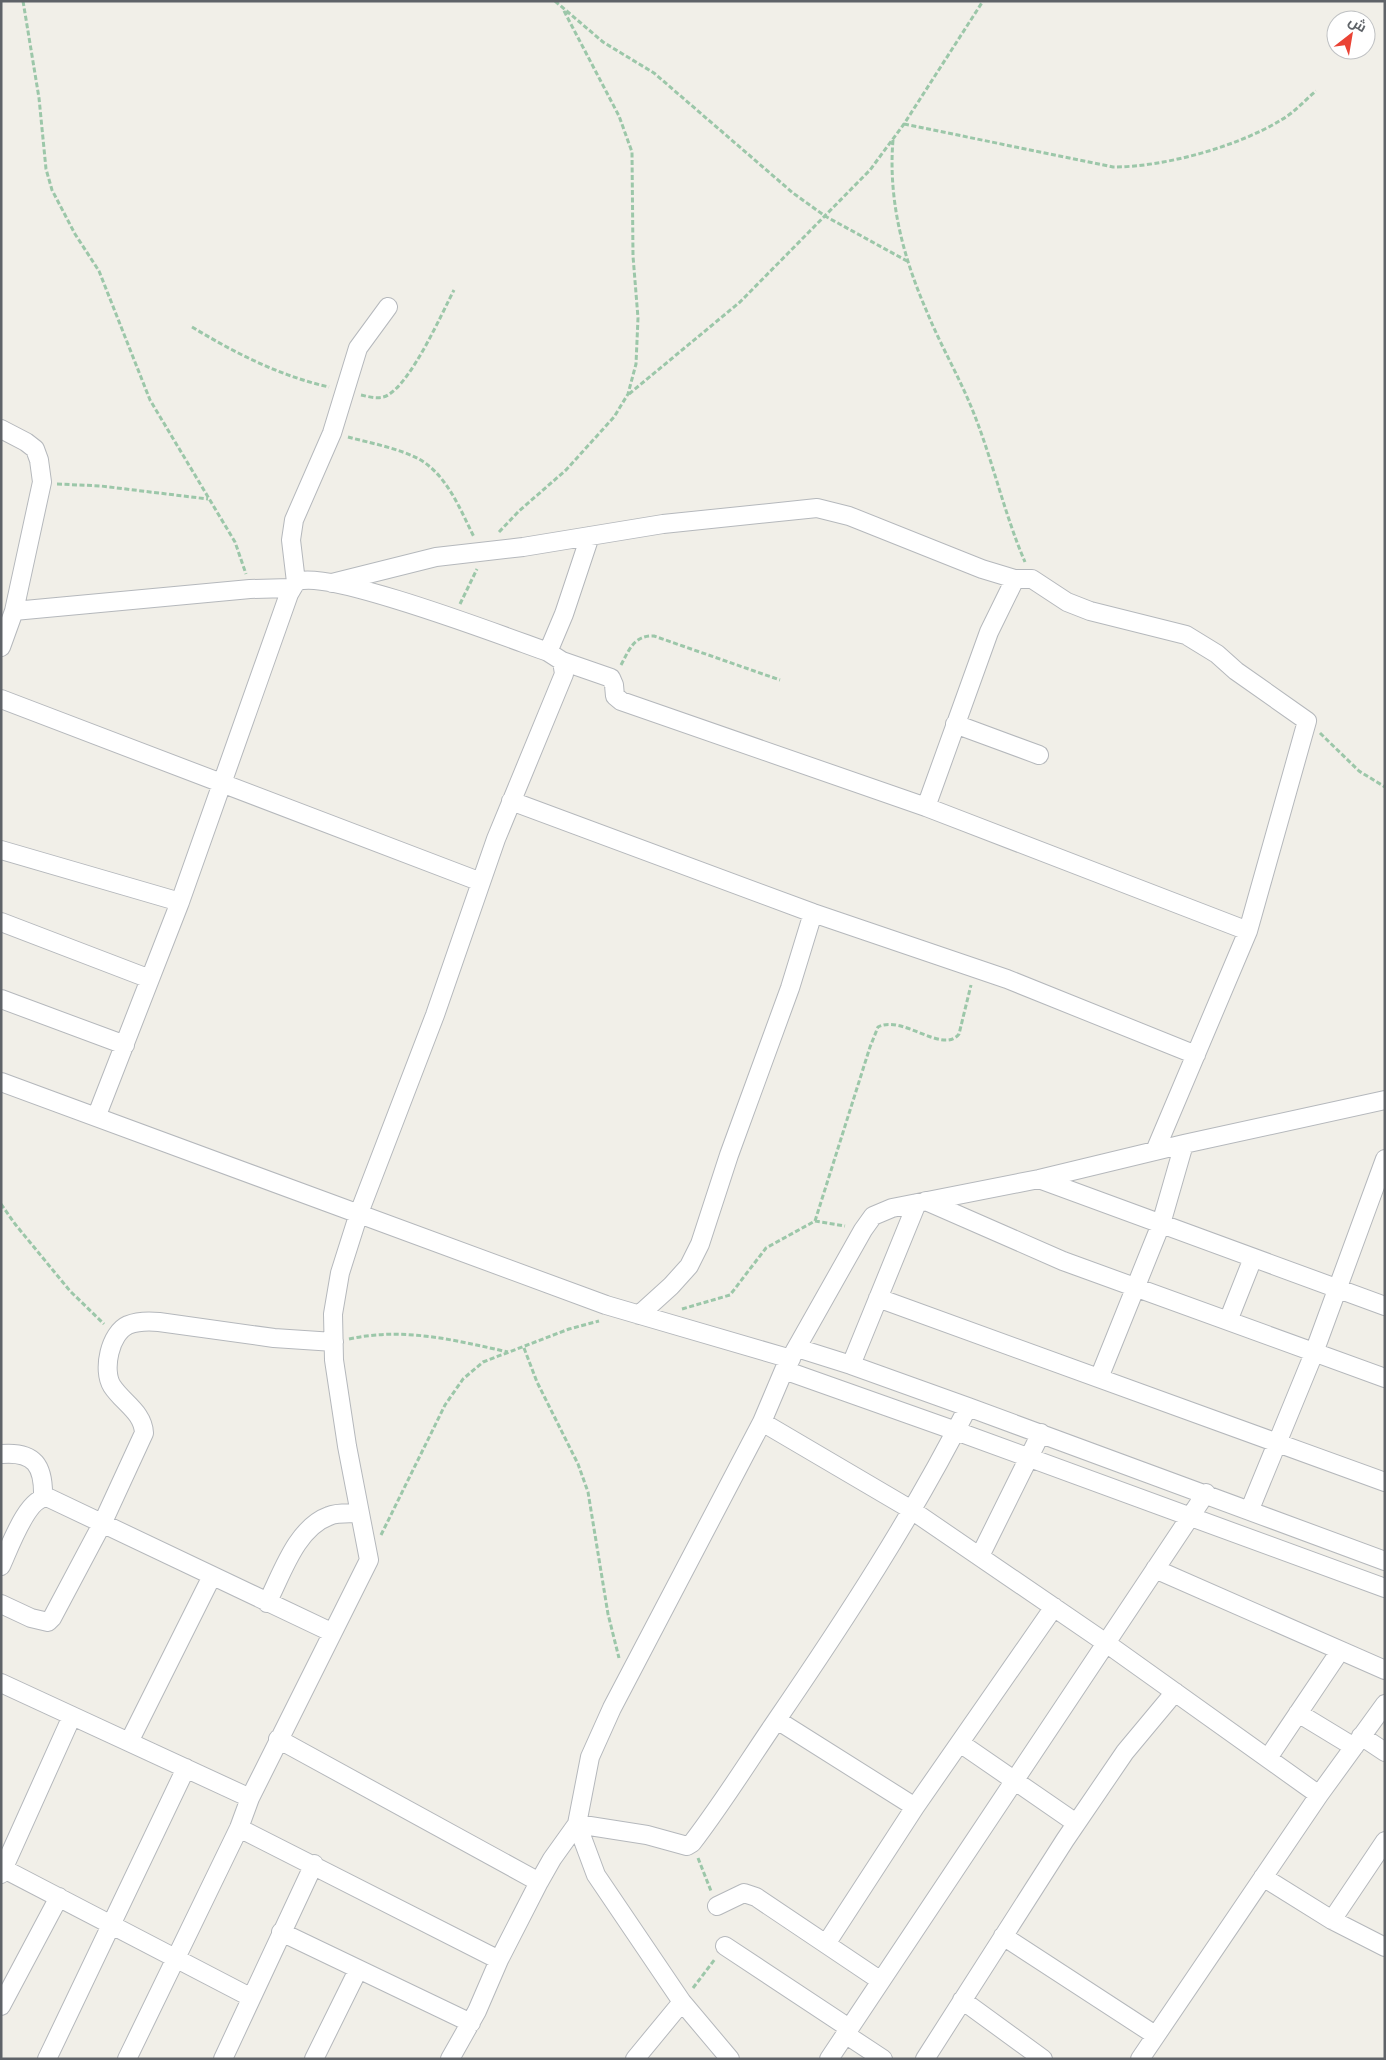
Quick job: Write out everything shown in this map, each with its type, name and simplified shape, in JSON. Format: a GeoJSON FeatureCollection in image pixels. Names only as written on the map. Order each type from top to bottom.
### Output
{"type":"FeatureCollection","features":[{"type":"Feature","properties":{"kind":"street"},"geometry":{"type":"LineString","coordinates":[[97,1115],[180,902],[294,585],[291,540],[294,520],[332,433],[358,348],[388,307]]}},
{"type":"Feature","properties":{"kind":"street"},"geometry":{"type":"LineString","coordinates":[[1,429],[35,449],[40,465],[42,482],[14,611],[1,647]]}},
{"type":"Feature","properties":{"kind":"street"},"geometry":{"type":"LineString","coordinates":[[332,583],[426,559],[485,552],[663,524],[817,508],[849,516],[950,558],[1024,579],[1067,602],[1090,611],[1186,635],[1217,654],[1236,671],[1306,721],[1248,931],[1155,1151]]}},
{"type":"Feature","properties":{"kind":"street"},"geometry":{"type":"LineString","coordinates":[[127,2059],[239,1828],[250,1798],[278,1738],[369,1560],[347,1446],[334,1360],[332,1314],[337,1289],[358,1213],[436,1015],[511,801],[564,674],[555,656],[570,599],[590,536]]}},
{"type":"Feature","properties":{"kind":"street"},"geometry":{"type":"LineString","coordinates":[[14,611],[294,585],[313,579],[383,596],[453,618],[611,678],[615,696],[621,701],[926,807],[1248,931]]}},
{"type":"Feature","properties":{"kind":"street"},"geometry":{"type":"LineString","coordinates":[[926,807],[989,632],[1024,579]]}},
{"type":"Feature","properties":{"kind":"street"},"geometry":{"type":"LineString","coordinates":[[1,699],[482,882]]}},
{"type":"Feature","properties":{"kind":"street"},"geometry":{"type":"LineString","coordinates":[[955,724],[1039,755]]}},
{"type":"Feature","properties":{"kind":"street"},"geometry":{"type":"LineString","coordinates":[[511,801],[813,913],[1007,979],[1196,1055]]}},
{"type":"Feature","properties":{"kind":"street"},"geometry":{"type":"LineString","coordinates":[[1,850],[180,902]]}},
{"type":"Feature","properties":{"kind":"street"},"geometry":{"type":"LineString","coordinates":[[639,1315],[689,1266],[700,1244],[741,1120],[790,988],[813,913]]}},
{"type":"Feature","properties":{"kind":"street"},"geometry":{"type":"LineString","coordinates":[[1,922],[150,979]]}},
{"type":"Feature","properties":{"kind":"street"},"geometry":{"type":"LineString","coordinates":[[1,999],[125,1045]]}},
{"type":"Feature","properties":{"kind":"street"},"geometry":{"type":"LineString","coordinates":[[1,1082],[97,1115],[482,1260],[639,1315],[791,1359],[956,1430],[1385,1588]]}},
{"type":"Feature","properties":{"kind":"street"},"geometry":{"type":"LineString","coordinates":[[452,2058],[471,2023],[499,1960],[539,1882],[552,1859],[577,1824],[590,1757],[612,1708],[762,1422],[791,1359],[863,1230],[873,1216],[892,1208],[1039,1179],[1184,1144],[1385,1100]]}},
{"type":"Feature","properties":{"kind":"street"},"geometry":{"type":"LineString","coordinates":[[1099,1378],[1161,1224],[1184,1144]]}},
{"type":"Feature","properties":{"kind":"street"},"geometry":{"type":"LineString","coordinates":[[1250,1509],[1314,1352],[1385,1159]]}},
{"type":"Feature","properties":{"kind":"street"},"geometry":{"type":"LineString","coordinates":[[1039,1179],[1385,1306]]}},
{"type":"Feature","properties":{"kind":"street"},"geometry":{"type":"LineString","coordinates":[[922,1202],[1063,1261],[1385,1378]]}},
{"type":"Feature","properties":{"kind":"street"},"geometry":{"type":"LineString","coordinates":[[851,1365],[878,1298],[922,1202]]}},
{"type":"Feature","properties":{"kind":"street"},"geometry":{"type":"LineString","coordinates":[[1228,1321],[1253,1258]]}},
{"type":"Feature","properties":{"kind":"street"},"geometry":{"type":"LineString","coordinates":[[878,1298],[1385,1482]]}},
{"type":"Feature","properties":{"kind":"street"},"geometry":{"type":"LineString","coordinates":[[1,1604],[31,1618],[48,1622],[102,1522],[144,1433],[138,1416],[112,1386],[107,1370],[117,1333],[128,1325],[142,1321],[274,1338],[334,1342]]}},
{"type":"Feature","properties":{"kind":"street"},"geometry":{"type":"LineString","coordinates":[[791,1359],[851,1365],[1250,1509],[1385,1561]]}},
{"type":"Feature","properties":{"kind":"street"},"geometry":{"type":"LineString","coordinates":[[577,1824],[647,1835],[687,1846],[692,1843],[777,1720],[867,1583],[968,1407]]}},
{"type":"Feature","properties":{"kind":"street"},"geometry":{"type":"LineString","coordinates":[[762,1422],[910,1509],[1106,1642],[1319,1795]]}},
{"type":"Feature","properties":{"kind":"street"},"geometry":{"type":"LineString","coordinates":[[980,1556],[1041,1434]]}},
{"type":"Feature","properties":{"kind":"street"},"geometry":{"type":"LineString","coordinates":[[1,1454],[16,1452],[26,1455],[35,1462],[42,1471],[43,1498]]}},
{"type":"Feature","properties":{"kind":"street"},"geometry":{"type":"LineString","coordinates":[[829,2059],[1206,1493]]}},
{"type":"Feature","properties":{"kind":"street"},"geometry":{"type":"LineString","coordinates":[[43,1498],[102,1522],[267,1603],[331,1632]]}},
{"type":"Feature","properties":{"kind":"street"},"geometry":{"type":"LineString","coordinates":[[1,1566],[30,1508],[43,1498]]}},
{"type":"Feature","properties":{"kind":"street"},"geometry":{"type":"LineString","coordinates":[[267,1603],[293,1552],[306,1532],[317,1521],[331,1515],[360,1513]]}},
{"type":"Feature","properties":{"kind":"street"},"geometry":{"type":"LineString","coordinates":[[1155,1569],[1385,1670]]}},
{"type":"Feature","properties":{"kind":"street"},"geometry":{"type":"LineString","coordinates":[[129,1742],[212,1576]]}},
{"type":"Feature","properties":{"kind":"street"},"geometry":{"type":"LineString","coordinates":[[826,1944],[915,1807],[1054,1607]]}},
{"type":"Feature","properties":{"kind":"street"},"geometry":{"type":"LineString","coordinates":[[1268,1758],[1340,1651]]}},
{"type":"Feature","properties":{"kind":"street"},"geometry":{"type":"LineString","coordinates":[[1,1683],[250,1798]]}},
{"type":"Feature","properties":{"kind":"street"},"geometry":{"type":"LineString","coordinates":[[925,2059],[1076,1823],[1125,1752],[1175,1692]]}},
{"type":"Feature","properties":{"kind":"street"},"geometry":{"type":"LineString","coordinates":[[1140,2059],[1319,1795],[1385,1704]]}},
{"type":"Feature","properties":{"kind":"street"},"geometry":{"type":"LineString","coordinates":[[1298,1712],[1385,1752]]}},
{"type":"Feature","properties":{"kind":"street"},"geometry":{"type":"LineString","coordinates":[[72,1716],[3,1871],[113,1925],[250,1997]]}},
{"type":"Feature","properties":{"kind":"street"},"geometry":{"type":"LineString","coordinates":[[777,1720],[915,1807]]}},
{"type":"Feature","properties":{"kind":"street"},"geometry":{"type":"LineString","coordinates":[[278,1738],[539,1882]]}},
{"type":"Feature","properties":{"kind":"street"},"geometry":{"type":"LineString","coordinates":[[960,1743],[1076,1823]]}},
{"type":"Feature","properties":{"kind":"street"},"geometry":{"type":"LineString","coordinates":[[47,2059],[113,1925],[186,1768]]}},
{"type":"Feature","properties":{"kind":"street"},"geometry":{"type":"LineString","coordinates":[[577,1824],[596,1874],[682,2002],[730,2059]]}},
{"type":"Feature","properties":{"kind":"street"},"geometry":{"type":"LineString","coordinates":[[239,1828],[314,1864],[499,1960]]}},
{"type":"Feature","properties":{"kind":"street"},"geometry":{"type":"LineString","coordinates":[[1332,1920],[1385,1841]]}},
{"type":"Feature","properties":{"kind":"street"},"geometry":{"type":"LineString","coordinates":[[224,2059],[250,1997],[314,1864]]}},
{"type":"Feature","properties":{"kind":"street"},"geometry":{"type":"LineString","coordinates":[[1263,1877],[1332,1920],[1385,1947]]}},
{"type":"Feature","properties":{"kind":"street"},"geometry":{"type":"LineString","coordinates":[[717,1906],[737,1895],[750,1894],[881,1981]]}},
{"type":"Feature","properties":{"kind":"street"},"geometry":{"type":"LineString","coordinates":[[1,2006],[58,1897]]}},
{"type":"Feature","properties":{"kind":"street"},"geometry":{"type":"LineString","coordinates":[[281,1932],[471,2023]]}},
{"type":"Feature","properties":{"kind":"street"},"geometry":{"type":"LineString","coordinates":[[1003,1936],[1155,2035]]}},
{"type":"Feature","properties":{"kind":"street"},"geometry":{"type":"LineString","coordinates":[[725,1946],[847,2031],[883,2059]]}},
{"type":"Feature","properties":{"kind":"street"},"geometry":{"type":"LineString","coordinates":[[314,2059],[358,1970]]}},
{"type":"Feature","properties":{"kind":"street"},"geometry":{"type":"LineString","coordinates":[[962,2000],[1043,2059]]}},
{"type":"Feature","properties":{"kind":"street"},"geometry":{"type":"LineString","coordinates":[[635,2059],[682,2002]]}},
{"type":"Feature","properties":{"kind":"path"},"geometry":{"type":"LineString","coordinates":[[23,1],[39,98],[46,169],[52,190],[75,234],[99,271],[150,400],[235,542],[250,589]]}},
{"type":"Feature","properties":{"kind":"path"},"geometry":{"type":"LineString","coordinates":[[555,1],[603,42],[654,73],[793,194],[825,216],[907,261]]}},
{"type":"Feature","properties":{"kind":"path"},"geometry":{"type":"LineString","coordinates":[[453,618],[485,552],[502,528],[566,470],[594,440],[628,394],[740,302],[870,170],[904,124],[982,1]]}},
{"type":"Feature","properties":{"kind":"path"},"geometry":{"type":"LineString","coordinates":[[564,9],[619,116],[632,152],[633,256],[638,318],[636,364],[628,394]]}},
{"type":"Feature","properties":{"kind":"path"},"geometry":{"type":"LineString","coordinates":[[904,124],[1113,167],[1136,167],[1170,160],[1243,138],[1282,120],[1316,91]]}},
{"type":"Feature","properties":{"kind":"path"},"geometry":{"type":"LineString","coordinates":[[894,139],[892,186],[907,261],[927,313],[970,404],[1024,579]]}},
{"type":"Feature","properties":{"kind":"path"},"geometry":{"type":"LineString","coordinates":[[192,327],[222,345],[278,372],[380,398],[394,390],[408,373],[454,290]]}},
{"type":"Feature","properties":{"kind":"path"},"geometry":{"type":"LineString","coordinates":[[332,433],[418,458],[430,467],[444,482],[476,541],[485,552]]}},
{"type":"Feature","properties":{"kind":"path"},"geometry":{"type":"LineString","coordinates":[[42,482],[208,499]]}},
{"type":"Feature","properties":{"kind":"path"},"geometry":{"type":"LineString","coordinates":[[613,681],[633,644],[646,636],[654,636],[780,680]]}},
{"type":"Feature","properties":{"kind":"path"},"geometry":{"type":"LineString","coordinates":[[1306,721],[1333,744],[1359,771],[1385,788]]}},
{"type":"Feature","properties":{"kind":"path"},"geometry":{"type":"LineString","coordinates":[[815,1221],[867,1056],[878,1027],[892,1023],[946,1041],[955,1039],[959,1034],[976,969]]}},
{"type":"Feature","properties":{"kind":"path"},"geometry":{"type":"LineString","coordinates":[[1,1204],[70,1292],[95,1317],[117,1333]]}},
{"type":"Feature","properties":{"kind":"path"},"geometry":{"type":"LineString","coordinates":[[676,1310],[730,1296],[766,1248],[815,1221],[863,1230]]}},
{"type":"Feature","properties":{"kind":"path"},"geometry":{"type":"LineString","coordinates":[[369,1560],[446,1405],[463,1379],[483,1362],[524,1348],[569,1329],[590,1322],[600,1321]]}},
{"type":"Feature","properties":{"kind":"path"},"geometry":{"type":"LineString","coordinates":[[334,1342],[372,1334],[413,1333],[509,1353]]}},
{"type":"Feature","properties":{"kind":"path"},"geometry":{"type":"LineString","coordinates":[[524,1348],[537,1382],[578,1464],[588,1492],[616,1650],[620,1662],[629,1676]]}},
{"type":"Feature","properties":{"kind":"path"},"geometry":{"type":"LineString","coordinates":[[692,1843],[717,1906]]}},
{"type":"Feature","properties":{"kind":"path"},"geometry":{"type":"LineString","coordinates":[[682,2002],[725,1946]]}}]}
